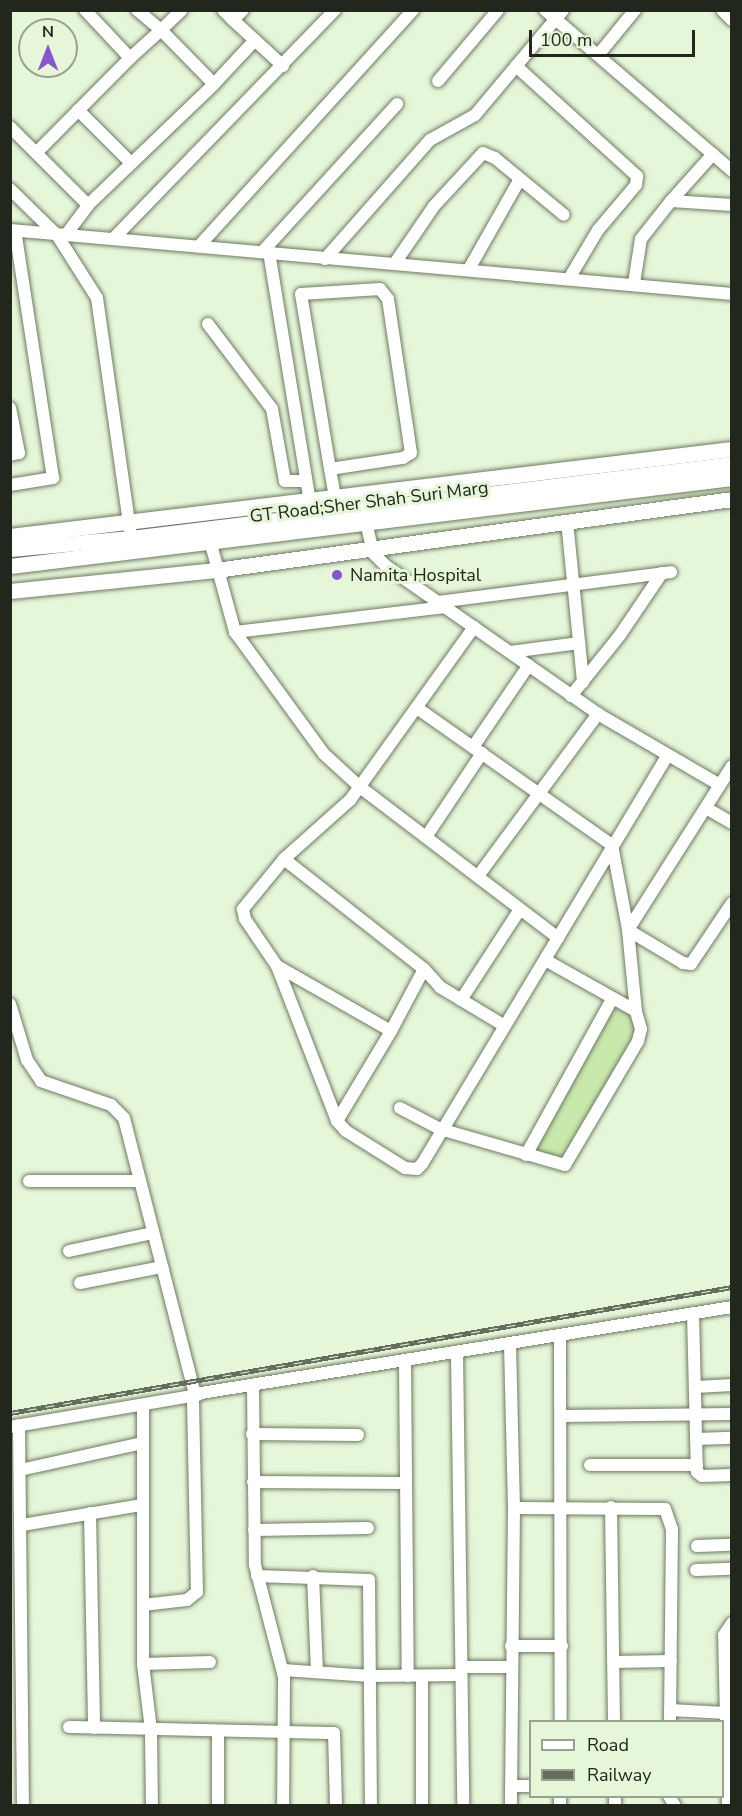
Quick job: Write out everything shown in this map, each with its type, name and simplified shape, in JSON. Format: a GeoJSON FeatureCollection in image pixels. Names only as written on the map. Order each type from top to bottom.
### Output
{"type":"FeatureCollection","features":[{"type":"Feature","properties":{"kind":"main road"},"geometry":{"type":"LineString","coordinates":[[10,536],[130,530],[334,496],[732,449]]}},
{"type":"Feature","properties":{"kind":"main road","name":"GT Road;Sher Shah Suri Marg"},"geometry":{"type":"LineString","coordinates":[[10,549],[130,530],[312,516],[732,464]]}},
{"type":"Feature","properties":{"kind":"main road","name":"GT Road;Sher Shah Suri Marg"},"geometry":{"type":"LineString","coordinates":[[10,566],[732,478]]}},
{"type":"Feature","properties":{"kind":"main road"},"geometry":{"type":"LineString","coordinates":[[10,591],[216,570],[370,546],[732,499]]}},
{"type":"Feature","properties":{"kind":"street"},"geometry":{"type":"LineString","coordinates":[[85,10],[130,58]]}},
{"type":"Feature","properties":{"kind":"street"},"geometry":{"type":"LineString","coordinates":[[136,10],[161,30],[214,84]]}},
{"type":"Feature","properties":{"kind":"street"},"geometry":{"type":"LineString","coordinates":[[37,152],[130,58],[182,10]]}},
{"type":"Feature","properties":{"kind":"street"},"geometry":{"type":"LineString","coordinates":[[223,10],[283,66]]}},
{"type":"Feature","properties":{"kind":"street"},"geometry":{"type":"LineString","coordinates":[[233,20],[243,10]]}},
{"type":"Feature","properties":{"kind":"street"},"geometry":{"type":"LineString","coordinates":[[113,239],[336,10]]}},
{"type":"Feature","properties":{"kind":"street"},"geometry":{"type":"LineString","coordinates":[[199,246],[413,10]]}},
{"type":"Feature","properties":{"kind":"street"},"geometry":{"type":"LineString","coordinates":[[438,81],[498,10]]}},
{"type":"Feature","properties":{"kind":"street"},"geometry":{"type":"LineString","coordinates":[[545,10],[559,15],[599,54],[732,171]]}},
{"type":"Feature","properties":{"kind":"street"},"geometry":{"type":"LineString","coordinates":[[599,54],[635,10]]}},
{"type":"Feature","properties":{"kind":"street"},"geometry":{"type":"LineString","coordinates":[[722,10],[732,20]]}},
{"type":"Feature","properties":{"kind":"street"},"geometry":{"type":"LineString","coordinates":[[325,258],[430,140],[468,122],[559,15]]}},
{"type":"Feature","properties":{"kind":"street"},"geometry":{"type":"LineString","coordinates":[[61,235],[88,205],[214,84],[255,40]]}},
{"type":"Feature","properties":{"kind":"street"},"geometry":{"type":"LineString","coordinates":[[516,66],[637,176],[636,185],[598,230],[570,277]]}},
{"type":"Feature","properties":{"kind":"street"},"geometry":{"type":"LineString","coordinates":[[266,252],[396,104]]}},
{"type":"Feature","properties":{"kind":"street"},"geometry":{"type":"LineString","coordinates":[[78,110],[131,163]]}},
{"type":"Feature","properties":{"kind":"street"},"geometry":{"type":"LineString","coordinates":[[10,128],[37,152],[88,205]]}},
{"type":"Feature","properties":{"kind":"street"},"geometry":{"type":"LineString","coordinates":[[395,263],[434,206],[479,156],[488,154],[564,214]]}},
{"type":"Feature","properties":{"kind":"street"},"geometry":{"type":"LineString","coordinates":[[634,283],[641,239],[713,154]]}},
{"type":"Feature","properties":{"kind":"street"},"geometry":{"type":"LineString","coordinates":[[470,269],[520,179]]}},
{"type":"Feature","properties":{"kind":"street"},"geometry":{"type":"LineString","coordinates":[[10,189],[61,235],[97,298],[130,530]]}},
{"type":"Feature","properties":{"kind":"street"},"geometry":{"type":"LineString","coordinates":[[671,201],[732,205]]}},
{"type":"Feature","properties":{"kind":"street"},"geometry":{"type":"LineString","coordinates":[[10,485],[53,478],[13,231],[570,277],[732,294]]}},
{"type":"Feature","properties":{"kind":"street"},"geometry":{"type":"LineString","coordinates":[[266,252],[312,516]]}},
{"type":"Feature","properties":{"kind":"street"},"geometry":{"type":"LineString","coordinates":[[330,469],[403,458],[411,453],[388,299],[380,289],[301,294],[334,496]]}},
{"type":"Feature","properties":{"kind":"street"},"geometry":{"type":"LineString","coordinates":[[208,324],[272,409],[285,481],[306,481]]}},
{"type":"Feature","properties":{"kind":"street"},"geometry":{"type":"LineString","coordinates":[[10,408],[19,453],[10,455]]}},
{"type":"Feature","properties":{"kind":"street"},"geometry":{"type":"LineString","coordinates":[[276,422],[296,420]]}},
{"type":"Feature","properties":{"kind":"street"},"geometry":{"type":"LineString","coordinates":[[567,521],[583,682]]}},
{"type":"Feature","properties":{"kind":"street"},"geometry":{"type":"LineString","coordinates":[[366,522],[370,546],[377,560],[598,714],[720,784]]}},
{"type":"Feature","properties":{"kind":"street"},"geometry":{"type":"LineString","coordinates":[[210,541],[216,570],[235,632],[324,754],[360,787],[558,938]]}},
{"type":"Feature","properties":{"kind":"street"},"geometry":{"type":"LineString","coordinates":[[235,632],[666,572],[571,696]]}},
{"type":"Feature","properties":{"kind":"street"},"geometry":{"type":"LineString","coordinates":[[474,627],[360,787],[334,818],[284,859],[245,905],[242,914],[277,966],[337,1121],[346,1131],[411,1170],[422,1164],[440,1129],[668,755]]}},
{"type":"Feature","properties":{"kind":"street"},"geometry":{"type":"LineString","coordinates":[[510,652],[579,643]]}},
{"type":"Feature","properties":{"kind":"street"},"geometry":{"type":"LineString","coordinates":[[426,837],[529,665]]}},
{"type":"Feature","properties":{"kind":"street"},"geometry":{"type":"LineString","coordinates":[[400,1108],[440,1129],[556,1166],[569,1161],[638,1041],[641,1029],[636,1011],[628,930],[612,845],[417,708]]}},
{"type":"Feature","properties":{"kind":"street"},"geometry":{"type":"LineString","coordinates":[[478,876],[598,714]]}},
{"type":"Feature","properties":{"kind":"street"},"geometry":{"type":"LineString","coordinates":[[628,930],[732,766]]}},
{"type":"Feature","properties":{"kind":"street"},"geometry":{"type":"LineString","coordinates":[[706,808],[732,823]]}},
{"type":"Feature","properties":{"kind":"street"},"geometry":{"type":"LineString","coordinates":[[284,859],[423,969],[440,987],[503,1025]]}},
{"type":"Feature","properties":{"kind":"street"},"geometry":{"type":"LineString","coordinates":[[628,930],[683,963],[691,964],[732,903]]}},
{"type":"Feature","properties":{"kind":"street"},"geometry":{"type":"LineString","coordinates":[[461,1000],[520,909]]}},
{"type":"Feature","properties":{"kind":"street"},"geometry":{"type":"LineString","coordinates":[[545,960],[636,1011]]}},
{"type":"Feature","properties":{"kind":"street"},"geometry":{"type":"LineString","coordinates":[[277,966],[391,1031]]}},
{"type":"Feature","properties":{"kind":"street"},"geometry":{"type":"LineString","coordinates":[[337,1121],[391,1031],[423,969]]}},
{"type":"Feature","properties":{"kind":"street"},"geometry":{"type":"LineString","coordinates":[[526,1155],[612,999]]}},
{"type":"Feature","properties":{"kind":"street"},"geometry":{"type":"LineString","coordinates":[[10,1004],[14,1031],[27,1060],[41,1082],[111,1106],[124,1118],[196,1396],[196,1597],[143,1605]]}},
{"type":"Feature","properties":{"kind":"street"},"geometry":{"type":"LineString","coordinates":[[29,1181],[140,1181]]}},
{"type":"Feature","properties":{"kind":"street"},"geometry":{"type":"LineString","coordinates":[[69,1251],[153,1233]]}},
{"type":"Feature","properties":{"kind":"street"},"geometry":{"type":"LineString","coordinates":[[80,1283],[162,1267]]}},
{"type":"Feature","properties":{"kind":"street"},"geometry":{"type":"LineString","coordinates":[[23,1806],[22,1525],[20,1470],[15,1426],[732,1307]]}},
{"type":"Feature","properties":{"kind":"street"},"geometry":{"type":"LineString","coordinates":[[693,1313],[696,1465],[702,1476],[732,1475]]}},
{"type":"Feature","properties":{"kind":"street"},"geometry":{"type":"LineString","coordinates":[[560,1335],[564,1508],[561,1720]]}},
{"type":"Feature","properties":{"kind":"street"},"geometry":{"type":"LineString","coordinates":[[510,1344],[514,1508],[511,1806]]}},
{"type":"Feature","properties":{"kind":"street"},"geometry":{"type":"LineString","coordinates":[[457,1353],[463,1806]]}},
{"type":"Feature","properties":{"kind":"street"},"geometry":{"type":"LineString","coordinates":[[405,1361],[404,1483],[408,1676]]}},
{"type":"Feature","properties":{"kind":"street"},"geometry":{"type":"LineString","coordinates":[[696,1387],[732,1384]]}},
{"type":"Feature","properties":{"kind":"street"},"geometry":{"type":"LineString","coordinates":[[253,1386],[256,1576],[283,1670],[283,1806]]}},
{"type":"Feature","properties":{"kind":"street"},"geometry":{"type":"LineString","coordinates":[[143,1405],[143,1664],[151,1730],[152,1806]]}},
{"type":"Feature","properties":{"kind":"street"},"geometry":{"type":"LineString","coordinates":[[562,1416],[695,1417],[732,1414]]}},
{"type":"Feature","properties":{"kind":"street"},"geometry":{"type":"LineString","coordinates":[[252,1434],[358,1435]]}},
{"type":"Feature","properties":{"kind":"street"},"geometry":{"type":"LineString","coordinates":[[696,1439],[732,1438]]}},
{"type":"Feature","properties":{"kind":"street"},"geometry":{"type":"LineString","coordinates":[[20,1470],[143,1443]]}},
{"type":"Feature","properties":{"kind":"street"},"geometry":{"type":"LineString","coordinates":[[590,1465],[696,1465]]}},
{"type":"Feature","properties":{"kind":"street"},"geometry":{"type":"LineString","coordinates":[[253,1482],[404,1483]]}},
{"type":"Feature","properties":{"kind":"street"},"geometry":{"type":"LineString","coordinates":[[22,1525],[142,1505]]}},
{"type":"Feature","properties":{"kind":"street"},"geometry":{"type":"LineString","coordinates":[[514,1508],[657,1506],[670,1516],[670,1716],[726,1713]]}},
{"type":"Feature","properties":{"kind":"street"},"geometry":{"type":"LineString","coordinates":[[610,1507],[614,1720]]}},
{"type":"Feature","properties":{"kind":"street"},"geometry":{"type":"LineString","coordinates":[[90,1513],[94,1728]]}},
{"type":"Feature","properties":{"kind":"street"},"geometry":{"type":"LineString","coordinates":[[254,1530],[368,1528]]}},
{"type":"Feature","properties":{"kind":"street"},"geometry":{"type":"LineString","coordinates":[[697,1546],[732,1545]]}},
{"type":"Feature","properties":{"kind":"street"},"geometry":{"type":"LineString","coordinates":[[696,1570],[732,1569]]}},
{"type":"Feature","properties":{"kind":"street"},"geometry":{"type":"LineString","coordinates":[[256,1576],[313,1576],[369,1580],[370,1806]]}},
{"type":"Feature","properties":{"kind":"street"},"geometry":{"type":"LineString","coordinates":[[313,1576],[317,1672]]}},
{"type":"Feature","properties":{"kind":"street"},"geometry":{"type":"LineString","coordinates":[[728,1806],[724,1635],[732,1623]]}},
{"type":"Feature","properties":{"kind":"street"},"geometry":{"type":"LineString","coordinates":[[511,1646],[562,1646]]}},
{"type":"Feature","properties":{"kind":"street"},"geometry":{"type":"LineString","coordinates":[[613,1662],[671,1661]]}},
{"type":"Feature","properties":{"kind":"street"},"geometry":{"type":"LineString","coordinates":[[143,1664],[210,1662]]}},
{"type":"Feature","properties":{"kind":"street"},"geometry":{"type":"LineString","coordinates":[[283,1670],[371,1676],[422,1676],[511,1667]]}},
{"type":"Feature","properties":{"kind":"street"},"geometry":{"type":"LineString","coordinates":[[422,1676],[422,1806]]}},
{"type":"Feature","properties":{"kind":"street"},"geometry":{"type":"LineString","coordinates":[[69,1727],[283,1733],[331,1732],[337,1736],[336,1806]]}},
{"type":"Feature","properties":{"kind":"street"},"geometry":{"type":"LineString","coordinates":[[218,1731],[218,1806]]}},
{"type":"Feature","properties":{"kind":"street"},"geometry":{"type":"LineString","coordinates":[[511,1786],[529,1786]]}},
{"type":"Feature","properties":{"kind":"green space"},"geometry":{"type":"Polygon","coordinates":[[[614,1008],[630,1014],[638,1029],[562,1163],[532,1150],[614,1008]]]}},
{"type":"Feature","properties":{"kind":"railway"},"geometry":{"type":"LineString","coordinates":[[10,1413],[732,1287]]}},
{"type":"Feature","properties":{"kind":"place","name":"Namita Hospital"},"geometry":{"type":"Point","coordinates":[337,575]}}]}
